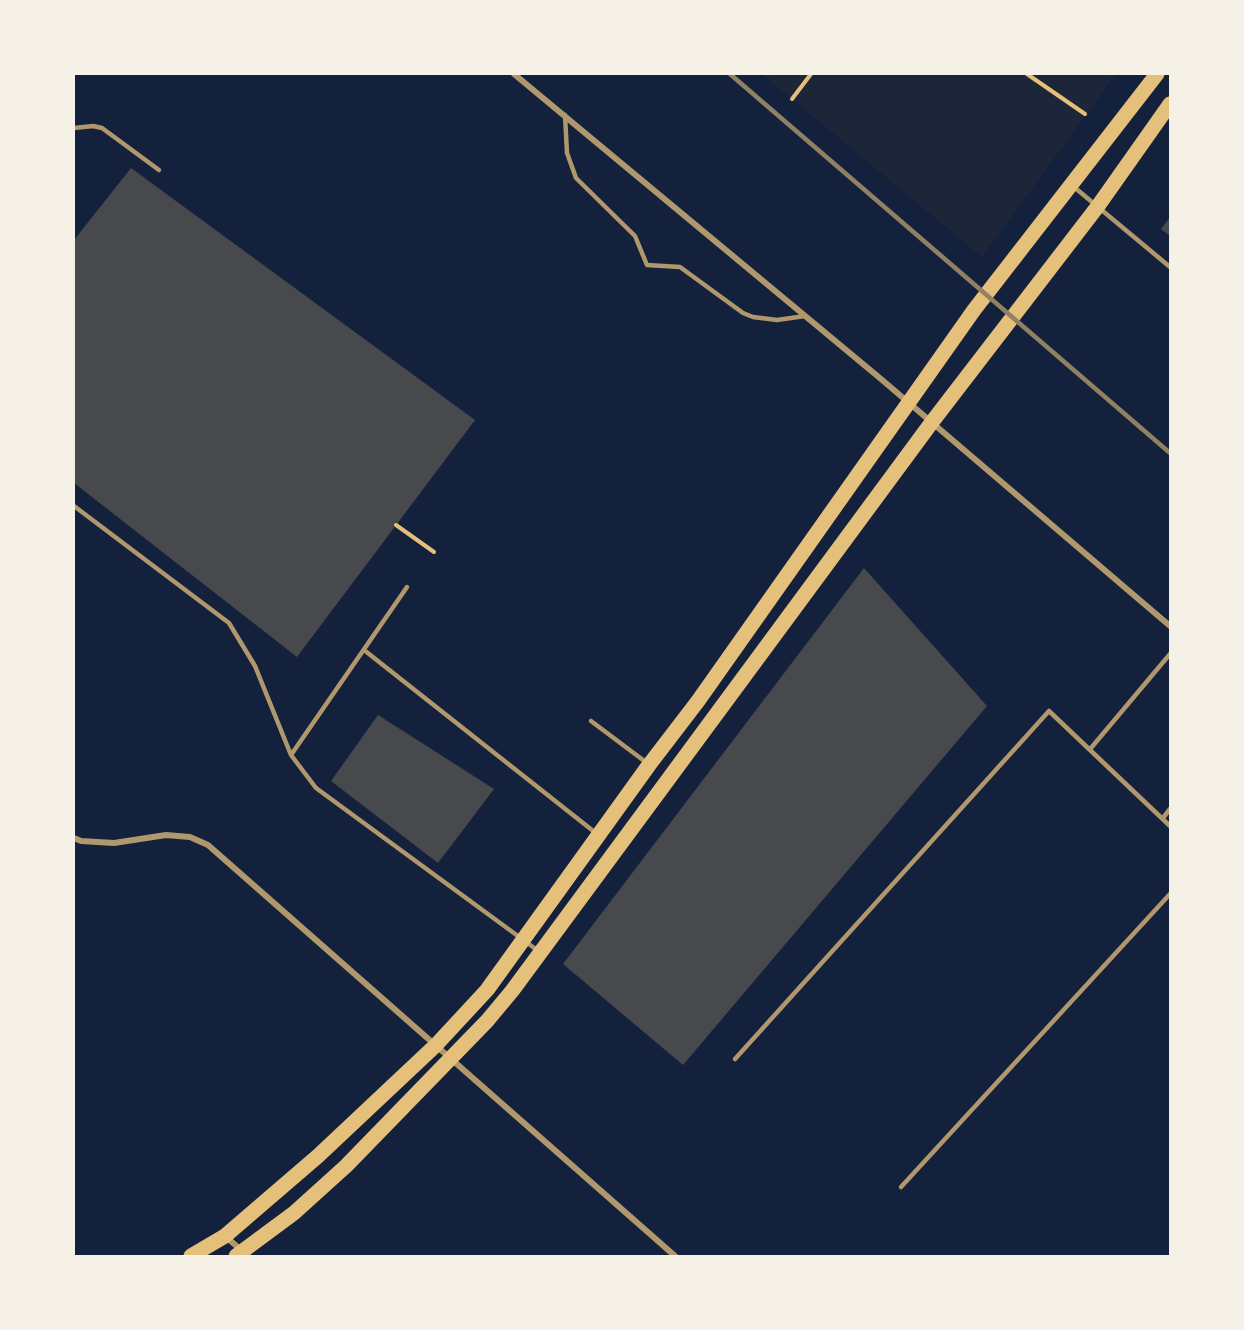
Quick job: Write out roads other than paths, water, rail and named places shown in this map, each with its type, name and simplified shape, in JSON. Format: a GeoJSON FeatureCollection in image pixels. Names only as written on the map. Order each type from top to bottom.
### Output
{"type":"FeatureCollection","features":[{"type":"Feature","properties":{"kind":"main road"},"geometry":{"type":"LineString","coordinates":[[191,1257],[225,1236],[318,1156],[435,1046],[487,990],[649,765],[699,701],[908,401],[985,295],[1157,74]]}},
{"type":"Feature","properties":{"kind":"main road"},"geometry":{"type":"LineString","coordinates":[[242,1255],[346,1166],[487,1022],[542,954],[932,422],[1098,206],[1170,104]]}},
{"type":"Feature","properties":{"kind":"street"},"geometry":{"type":"LineString","coordinates":[[514,74],[908,401],[1170,626]]}},
{"type":"Feature","properties":{"kind":"street"},"geometry":{"type":"LineString","coordinates":[[74,838],[81,841],[114,843],[166,835],[190,837],[208,845],[675,1257]]}},
{"type":"Feature","properties":{"kind":"street"},"geometry":{"type":"LineString","coordinates":[[225,1236],[242,1255]]}},
{"type":"Feature","properties":{"kind":"lane"},"geometry":{"type":"LineString","coordinates":[[565,115],[567,153],[576,178],[635,236],[647,265],[680,267],[743,313],[753,317],[777,320],[806,316]]}},
{"type":"Feature","properties":{"kind":"lane"},"geometry":{"type":"LineString","coordinates":[[74,128],[93,126],[102,128],[159,170]]}},
{"type":"Feature","properties":{"kind":"lane"},"geometry":{"type":"LineString","coordinates":[[1072,185],[1170,267]]}},
{"type":"Feature","properties":{"kind":"lane"},"geometry":{"type":"LineString","coordinates":[[74,506],[229,623],[255,666],[291,755],[316,788],[337,806],[542,954]]}},
{"type":"Feature","properties":{"kind":"lane"},"geometry":{"type":"LineString","coordinates":[[291,755],[407,587]]}},
{"type":"Feature","properties":{"kind":"lane"},"geometry":{"type":"LineString","coordinates":[[364,650],[598,835]]}},
{"type":"Feature","properties":{"kind":"lane"},"geometry":{"type":"LineString","coordinates":[[1091,748],[1170,654]]}},
{"type":"Feature","properties":{"kind":"lane"},"geometry":{"type":"LineString","coordinates":[[735,1059],[1049,711],[1091,748],[1170,826]]}},
{"type":"Feature","properties":{"kind":"lane"},"geometry":{"type":"LineString","coordinates":[[591,721],[649,765]]}},
{"type":"Feature","properties":{"kind":"lane"},"geometry":{"type":"LineString","coordinates":[[1163,818],[1170,809]]}},
{"type":"Feature","properties":{"kind":"lane"},"geometry":{"type":"LineString","coordinates":[[901,1187],[1170,894]]}},
{"type":"Feature","properties":{"kind":"railway"},"geometry":{"type":"LineString","coordinates":[[730,74],[1170,453]]}}]}
